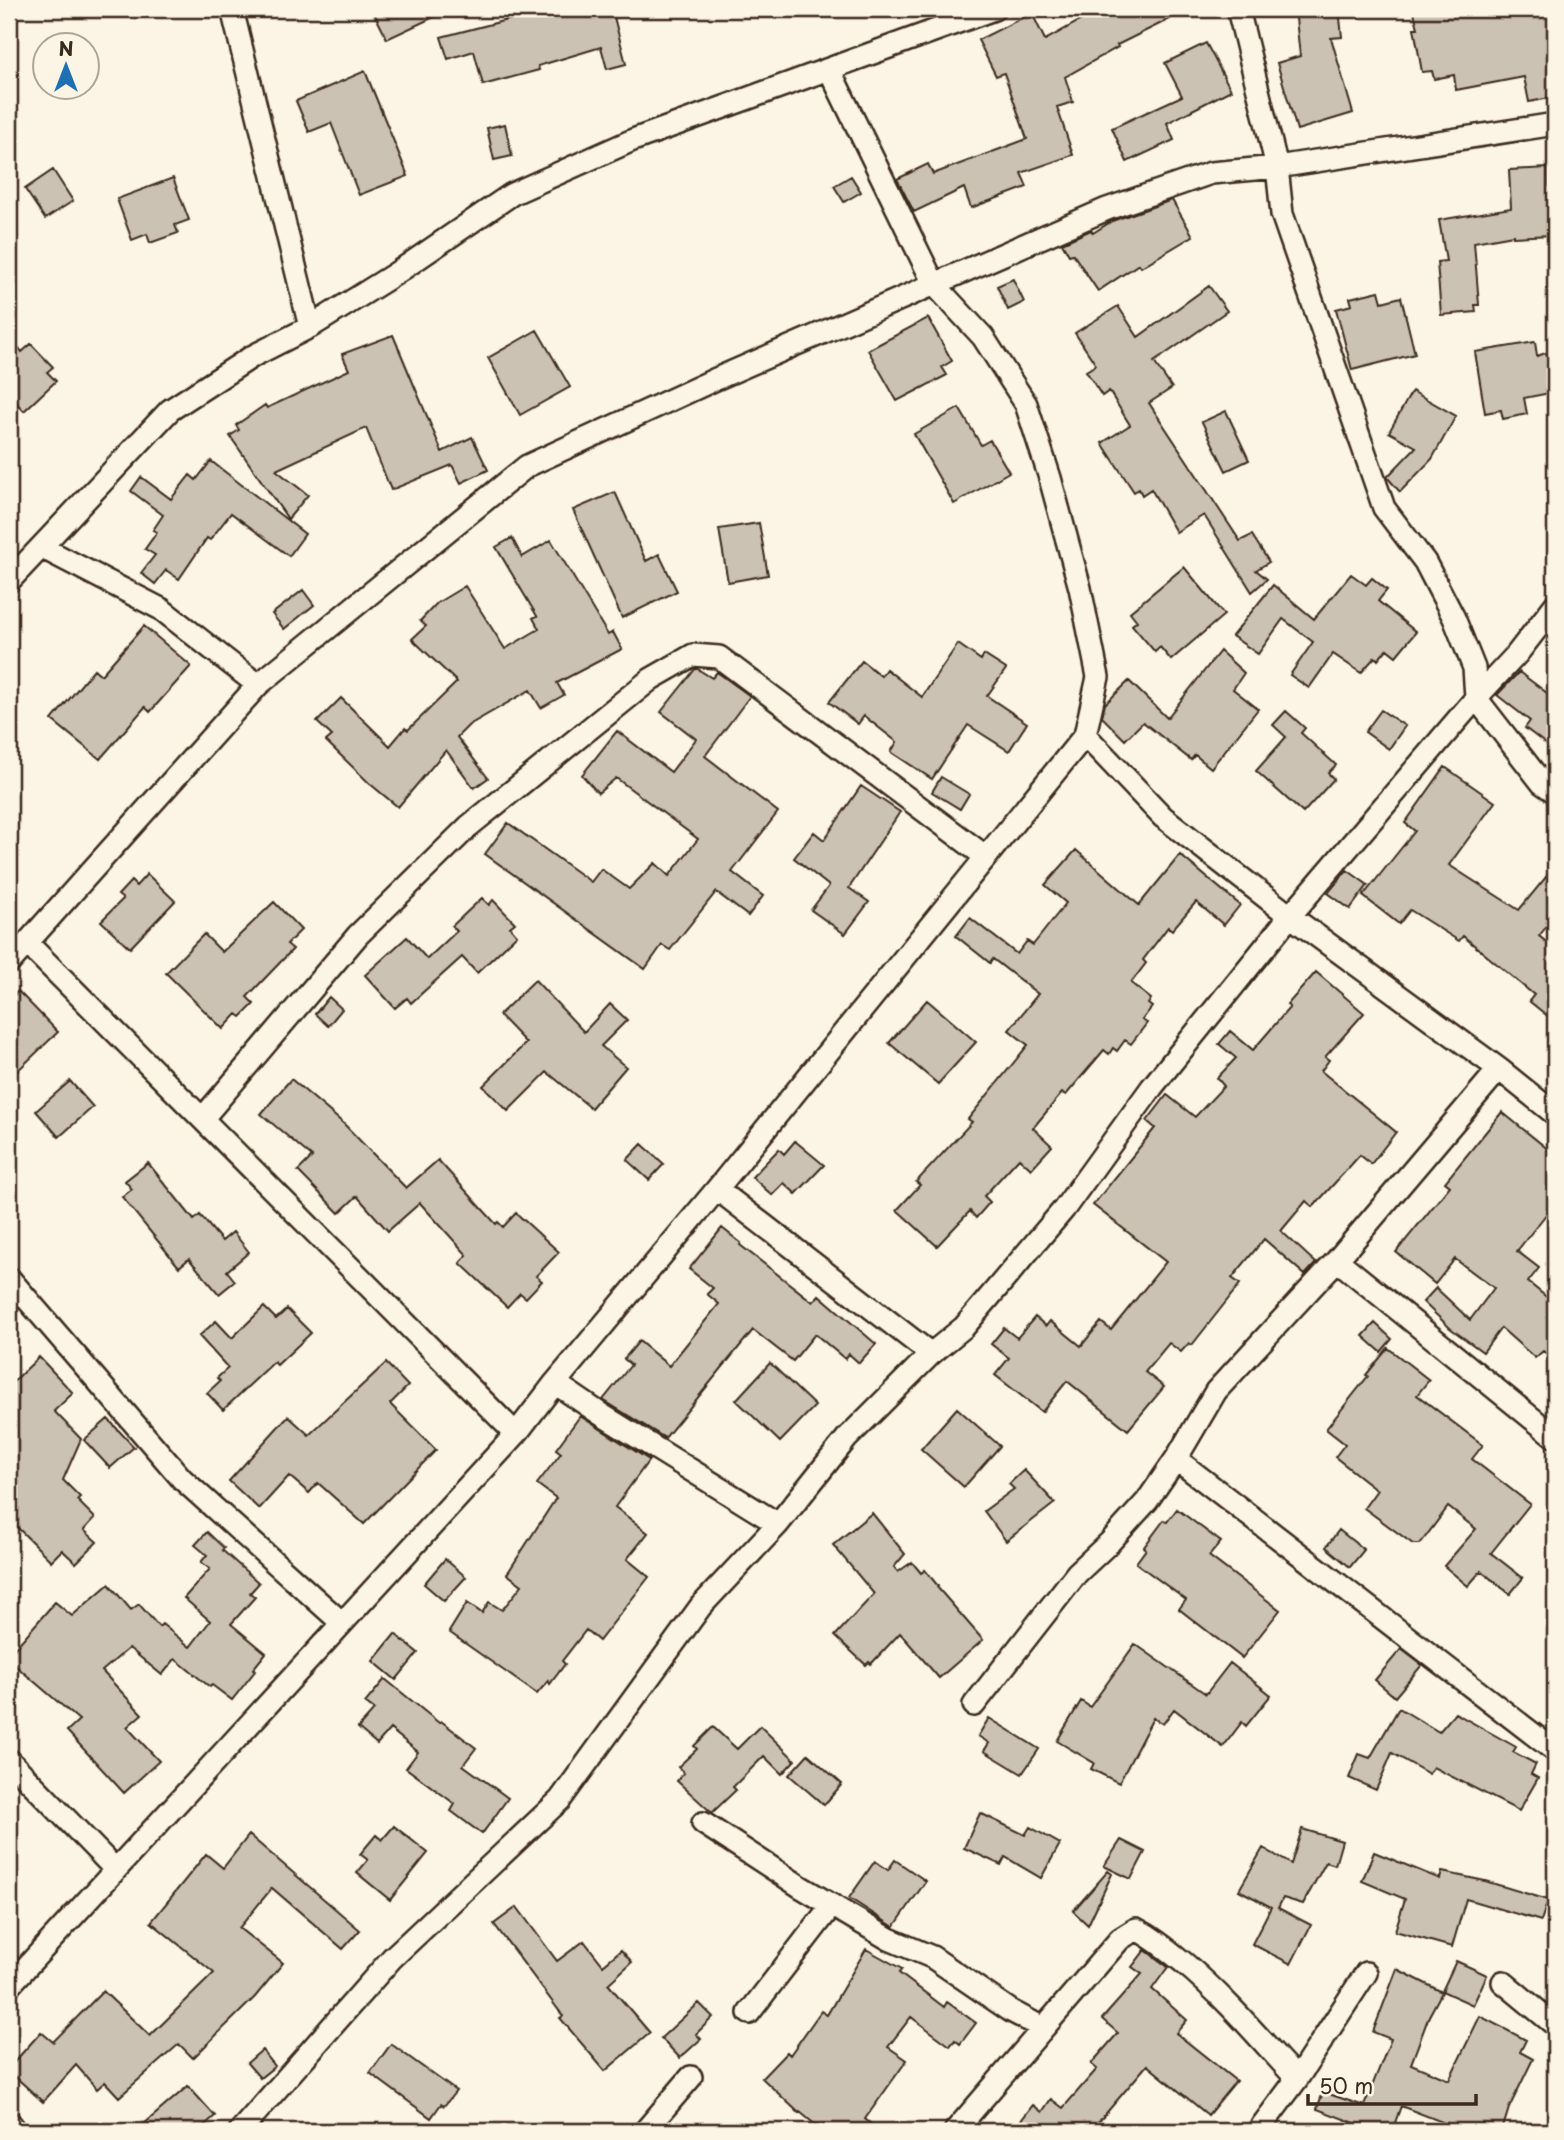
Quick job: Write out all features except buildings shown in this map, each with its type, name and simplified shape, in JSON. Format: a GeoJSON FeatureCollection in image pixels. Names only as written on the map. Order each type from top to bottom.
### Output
{"type":"FeatureCollection","features":[{"type":"Feature","properties":{"kind":"street"},"geometry":{"type":"LineString","coordinates":[[232,9],[310,327]]}},
{"type":"Feature","properties":{"kind":"street"},"geometry":{"type":"LineString","coordinates":[[9,581],[170,410],[253,356],[310,327],[395,274],[512,194],[633,141],[994,9]]}},
{"type":"Feature","properties":{"kind":"street"},"geometry":{"type":"LineString","coordinates":[[1238,9],[1277,167],[1282,215],[1384,508],[1425,562],[1454,618],[1474,668],[1476,698],[1542,783],[1555,792]]}},
{"type":"Feature","properties":{"kind":"street"},"geometry":{"type":"LineString","coordinates":[[9,1986],[516,1434],[1084,735],[1098,677],[1080,588],[1050,478],[1026,404],[983,337],[934,284],[829,69]]}},
{"type":"Feature","properties":{"kind":"street"},"geometry":{"type":"LineString","coordinates":[[9,963],[258,685],[527,466],[716,379],[1107,209],[1211,173],[1277,167],[1555,124]]}},
{"type":"Feature","properties":{"kind":"street"},"geometry":{"type":"LineString","coordinates":[[41,547],[161,610],[258,685]]}},
{"type":"Feature","properties":{"kind":"street"},"geometry":{"type":"LineString","coordinates":[[240,2131],[392,1958],[560,1800],[701,1606],[778,1524],[847,1438],[931,1354],[964,1327],[1064,1209],[1152,1087],[1290,916],[1476,698],[1517,654],[1555,605]]}},
{"type":"Feature","properties":{"kind":"street"},"geometry":{"type":"LineString","coordinates":[[203,1118],[358,935],[469,826],[651,679],[693,655],[719,657],[986,857]]}},
{"type":"Feature","properties":{"kind":"street"},"geometry":{"type":"LineString","coordinates":[[1084,735],[1163,817],[1290,916],[1499,1069],[1555,1114]]}},
{"type":"Feature","properties":{"kind":"street"},"geometry":{"type":"LineString","coordinates":[[27,943],[516,1434]]}},
{"type":"Feature","properties":{"kind":"street"},"geometry":{"type":"LineString","coordinates":[[974,1705],[1077,1573],[1147,1501],[1176,1459],[1216,1391],[1338,1260],[1499,1069]]}},
{"type":"Feature","properties":{"kind":"street"},"geometry":{"type":"LineString","coordinates":[[717,1189],[931,1354]]}},
{"type":"Feature","properties":{"kind":"street"},"geometry":{"type":"LineString","coordinates":[[1338,1260],[1555,1437]]}},
{"type":"Feature","properties":{"kind":"street"},"geometry":{"type":"LineString","coordinates":[[9,1278],[182,1479],[342,1623]]}},
{"type":"Feature","properties":{"kind":"street"},"geometry":{"type":"LineString","coordinates":[[555,1383],[778,1524]]}},
{"type":"Feature","properties":{"kind":"street"},"geometry":{"type":"LineString","coordinates":[[1176,1459],[1555,1751]]}},
{"type":"Feature","properties":{"kind":"street"},"geometry":{"type":"LineString","coordinates":[[9,1760],[116,1869]]}},
{"type":"Feature","properties":{"kind":"street"},"geometry":{"type":"LineString","coordinates":[[703,1823],[832,1905],[889,1939],[932,1957],[1011,2011],[1043,2028]]}},
{"type":"Feature","properties":{"kind":"street"},"geometry":{"type":"LineString","coordinates":[[749,2013],[832,1905]]}},
{"type":"Feature","properties":{"kind":"street"},"geometry":{"type":"LineString","coordinates":[[955,2131],[1120,1939],[1136,1929],[1153,1937],[1208,1982],[1297,2079]]}},
{"type":"Feature","properties":{"kind":"street"},"geometry":{"type":"LineString","coordinates":[[1258,2131],[1297,2079],[1366,1973]]}},
{"type":"Feature","properties":{"kind":"street"},"geometry":{"type":"LineString","coordinates":[[1503,1982],[1555,2025]]}},
{"type":"Feature","properties":{"kind":"street"},"geometry":{"type":"LineString","coordinates":[[645,2131],[691,2077]]}},
{"type":"Feature","properties":{"kind":"street"},"geometry":{"type":"LineString","coordinates":[[9,2122],[16,2131]]}}]}
